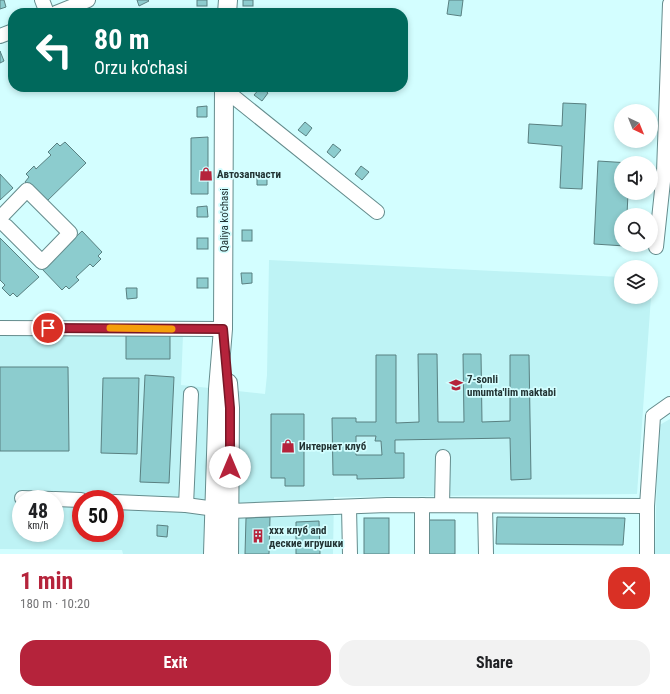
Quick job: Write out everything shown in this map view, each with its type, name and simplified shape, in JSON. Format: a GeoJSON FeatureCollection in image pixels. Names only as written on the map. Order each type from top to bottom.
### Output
{"type":"FeatureCollection","features":[{"type":"Feature","properties":{"kind":"main road","name":"Qaliya ko'chasi"},"geometry":{"type":"LineString","coordinates":[[224,92],[223,329],[218,389],[222,510],[229,554]]}},
{"type":"Feature","properties":{"kind":"main road","name":"Qaliya ko'chasi"},"geometry":{"type":"LineString","coordinates":[[213,554],[222,510]]}},
{"type":"Feature","properties":{"kind":"street"},"geometry":{"type":"LineString","coordinates":[[68,8],[88,0]]}},
{"type":"Feature","properties":{"kind":"street"},"geometry":{"type":"LineString","coordinates":[[658,233],[667,172],[670,4]]}},
{"type":"Feature","properties":{"kind":"street"},"geometry":{"type":"LineString","coordinates":[[229,92],[377,212]]}},
{"type":"Feature","properties":{"kind":"street"},"geometry":{"type":"LineString","coordinates":[[27,190],[70,233],[42,262],[3,222],[27,190]]}},
{"type":"Feature","properties":{"kind":"street"},"geometry":{"type":"LineString","coordinates":[[0,328],[223,329]]}},
{"type":"Feature","properties":{"kind":"street"},"geometry":{"type":"LineString","coordinates":[[186,505],[191,394]]}},
{"type":"Feature","properties":{"kind":"street"},"geometry":{"type":"LineString","coordinates":[[646,554],[647,506],[653,416],[670,404]]}},
{"type":"Feature","properties":{"kind":"street"},"geometry":{"type":"LineString","coordinates":[[442,505],[443,457]]}},
{"type":"Feature","properties":{"kind":"street"},"geometry":{"type":"LineString","coordinates":[[124,502],[186,505],[222,510],[387,505],[647,506]]}},
{"type":"Feature","properties":{"kind":"street"},"geometry":{"type":"LineString","coordinates":[[422,505],[422,554]]}},
{"type":"Feature","properties":{"kind":"street"},"geometry":{"type":"LineString","coordinates":[[485,506],[486,554]]}},
{"type":"Feature","properties":{"kind":"street"},"geometry":{"type":"LineString","coordinates":[[350,507],[350,554]]}},
{"type":"Feature","properties":{"kind":"shaded area"},"geometry":{"type":"Polygon","coordinates":[[[269,260],[614,277],[614,304],[651,304],[637,494],[334,497],[333,554],[123,554],[122,550],[0,549],[0,334],[183,335],[181,385],[265,394],[267,375],[269,260]]]}},
{"type":"Feature","properties":{"kind":"shaded area"},"geometry":{"type":"Polygon","coordinates":[[[670,419],[670,554],[655,554],[658,426],[670,419]]]}},
{"type":"Feature","properties":{"kind":"building"},"geometry":{"type":"Polygon","coordinates":[[[0,0],[4,0],[6,7],[0,9],[0,0]]]}},
{"type":"Feature","properties":{"kind":"building"},"geometry":{"type":"Polygon","coordinates":[[[137,0],[148,0],[149,1],[139,6],[137,0]]]}},
{"type":"Feature","properties":{"kind":"building"},"geometry":{"type":"Polygon","coordinates":[[[197,0],[207,0],[207,6],[197,6],[197,0]]]}},
{"type":"Feature","properties":{"kind":"building"},"geometry":{"type":"Polygon","coordinates":[[[243,0],[253,0],[253,6],[243,6],[243,0]]]}},
{"type":"Feature","properties":{"kind":"building"},"geometry":{"type":"Polygon","coordinates":[[[449,0],[463,0],[461,16],[447,14],[449,0]]]}},
{"type":"Feature","properties":{"kind":"building"},"geometry":{"type":"Polygon","coordinates":[[[0,51],[4,61],[0,63],[0,51]]]}},
{"type":"Feature","properties":{"kind":"building"},"geometry":{"type":"Polygon","coordinates":[[[257,92],[268,93],[262,101],[254,95],[257,92]]]}},
{"type":"Feature","properties":{"kind":"building"},"geometry":{"type":"Polygon","coordinates":[[[563,103],[586,104],[582,189],[560,188],[562,146],[528,143],[529,124],[562,126],[563,103]]]}},
{"type":"Feature","properties":{"kind":"building"},"geometry":{"type":"Polygon","coordinates":[[[207,106],[207,117],[197,117],[197,107],[207,106]]]}},
{"type":"Feature","properties":{"kind":"building"},"geometry":{"type":"Polygon","coordinates":[[[305,122],[312,128],[306,136],[298,130],[305,122]]]}},
{"type":"Feature","properties":{"kind":"building"},"geometry":{"type":"Polygon","coordinates":[[[208,137],[208,194],[191,194],[191,138],[208,137]]]}},
{"type":"Feature","properties":{"kind":"building"},"geometry":{"type":"Polygon","coordinates":[[[65,142],[86,163],[46,202],[25,182],[29,177],[26,174],[34,166],[36,169],[51,155],[48,152],[57,143],[60,146],[65,142]]]}},
{"type":"Feature","properties":{"kind":"building"},"geometry":{"type":"Polygon","coordinates":[[[333,144],[341,150],[334,158],[327,152],[333,144]]]}},
{"type":"Feature","properties":{"kind":"building"},"geometry":{"type":"Polygon","coordinates":[[[598,161],[614,162],[614,200],[628,200],[627,208],[614,208],[614,245],[594,244],[598,161]]]}},
{"type":"Feature","properties":{"kind":"building"},"geometry":{"type":"Polygon","coordinates":[[[361,166],[369,172],[362,180],[355,174],[361,166]]]}},
{"type":"Feature","properties":{"kind":"building"},"geometry":{"type":"Polygon","coordinates":[[[0,174],[13,188],[0,200],[0,174]]]}},
{"type":"Feature","properties":{"kind":"building"},"geometry":{"type":"Polygon","coordinates":[[[267,174],[267,185],[257,185],[257,175],[267,174]]]}},
{"type":"Feature","properties":{"kind":"building"},"geometry":{"type":"Polygon","coordinates":[[[207,206],[208,217],[197,217],[197,207],[207,206]]]}},
{"type":"Feature","properties":{"kind":"building"},"geometry":{"type":"Polygon","coordinates":[[[242,230],[252,230],[252,241],[242,241],[242,230]]]}},
{"type":"Feature","properties":{"kind":"building"},"geometry":{"type":"Polygon","coordinates":[[[82,231],[102,252],[98,256],[101,259],[93,267],[90,264],[76,277],[79,280],[69,289],[66,286],[62,290],[42,269],[82,231]]]}},
{"type":"Feature","properties":{"kind":"building"},"geometry":{"type":"Polygon","coordinates":[[[0,238],[39,277],[17,297],[13,293],[10,296],[2,288],[5,285],[0,280],[0,238]]]}},
{"type":"Feature","properties":{"kind":"building"},"geometry":{"type":"Polygon","coordinates":[[[197,238],[208,238],[208,249],[197,249],[197,238]]]}},
{"type":"Feature","properties":{"kind":"building"},"geometry":{"type":"Polygon","coordinates":[[[241,273],[252,273],[252,283],[242,284],[241,273]]]}},
{"type":"Feature","properties":{"kind":"building"},"geometry":{"type":"Polygon","coordinates":[[[197,278],[208,278],[208,288],[197,288],[197,278]]]}},
{"type":"Feature","properties":{"kind":"building"},"geometry":{"type":"Polygon","coordinates":[[[126,288],[137,288],[137,298],[127,299],[126,288]]]}},
{"type":"Feature","properties":{"kind":"building"},"geometry":{"type":"Polygon","coordinates":[[[126,333],[170,334],[170,359],[126,359],[126,333]]]}},
{"type":"Feature","properties":{"kind":"building"},"geometry":{"type":"Polygon","coordinates":[[[418,354],[437,354],[438,422],[464,422],[463,354],[481,354],[482,422],[510,421],[510,355],[529,355],[531,479],[511,480],[510,438],[395,440],[395,453],[404,453],[404,478],[357,479],[357,475],[333,475],[332,418],[356,418],[356,422],[376,422],[376,355],[396,355],[396,423],[419,422],[418,354]],[[356,436],[356,455],[382,455],[381,441],[375,441],[376,436],[356,436]]]}},
{"type":"Feature","properties":{"kind":"building"},"geometry":{"type":"Polygon","coordinates":[[[0,367],[68,367],[69,451],[0,451],[0,367]]]}},
{"type":"Feature","properties":{"kind":"building"},"geometry":{"type":"Polygon","coordinates":[[[145,375],[174,377],[169,483],[140,482],[145,375]]]}},
{"type":"Feature","properties":{"kind":"building"},"geometry":{"type":"Polygon","coordinates":[[[103,378],[139,378],[137,454],[101,453],[103,378]]]}},
{"type":"Feature","properties":{"kind":"building","name":"Интернет клуб"},"geometry":{"type":"Polygon","coordinates":[[[271,414],[304,414],[304,486],[285,486],[285,478],[271,478],[271,414]]]}},
{"type":"Feature","properties":{"kind":"building","name":"ххх клуб and деские игрушки"},"geometry":{"type":"Polygon","coordinates":[[[270,517],[269,554],[245,554],[246,518],[270,517]]]}},
{"type":"Feature","properties":{"kind":"building"},"geometry":{"type":"Polygon","coordinates":[[[497,517],[625,518],[623,545],[496,544],[497,517]]]}},
{"type":"Feature","properties":{"kind":"building"},"geometry":{"type":"Polygon","coordinates":[[[364,518],[389,518],[389,554],[364,554],[364,518]]]}},
{"type":"Feature","properties":{"kind":"building"},"geometry":{"type":"Polygon","coordinates":[[[429,520],[455,520],[455,554],[428,554],[429,520]]]}},
{"type":"Feature","properties":{"kind":"building"},"geometry":{"type":"Polygon","coordinates":[[[319,521],[320,554],[296,554],[296,522],[319,521]]]}},
{"type":"Feature","properties":{"kind":"building"},"geometry":{"type":"Polygon","coordinates":[[[157,525],[168,526],[167,537],[157,536],[157,525]]]}},
{"type":"Feature","properties":{"kind":"slow traffic"},"geometry":{"type":"LineString","coordinates":[[110,328],[172,329]]}},
{"type":"Feature","properties":{"kind":"place","name":"Автозапчасти"},"geometry":{"type":"Point","coordinates":[206,174]}},
{"type":"Feature","properties":{"kind":"place","name":"7-sonli umumta'lim maktabi"},"geometry":{"type":"Point","coordinates":[456,385]}},
{"type":"Feature","properties":{"kind":"place","name":"Интернет клуб"},"geometry":{"type":"Point","coordinates":[288,446]}},
{"type":"Feature","properties":{"kind":"place","name":"ххх клуб and деские игрушки"},"geometry":{"type":"Point","coordinates":[258,536]}},
{"type":"Feature","properties":{"kind":"route"},"geometry":{"type":"LineString","coordinates":[[48,328],[223,329],[230,408],[230,467]]}}]}
